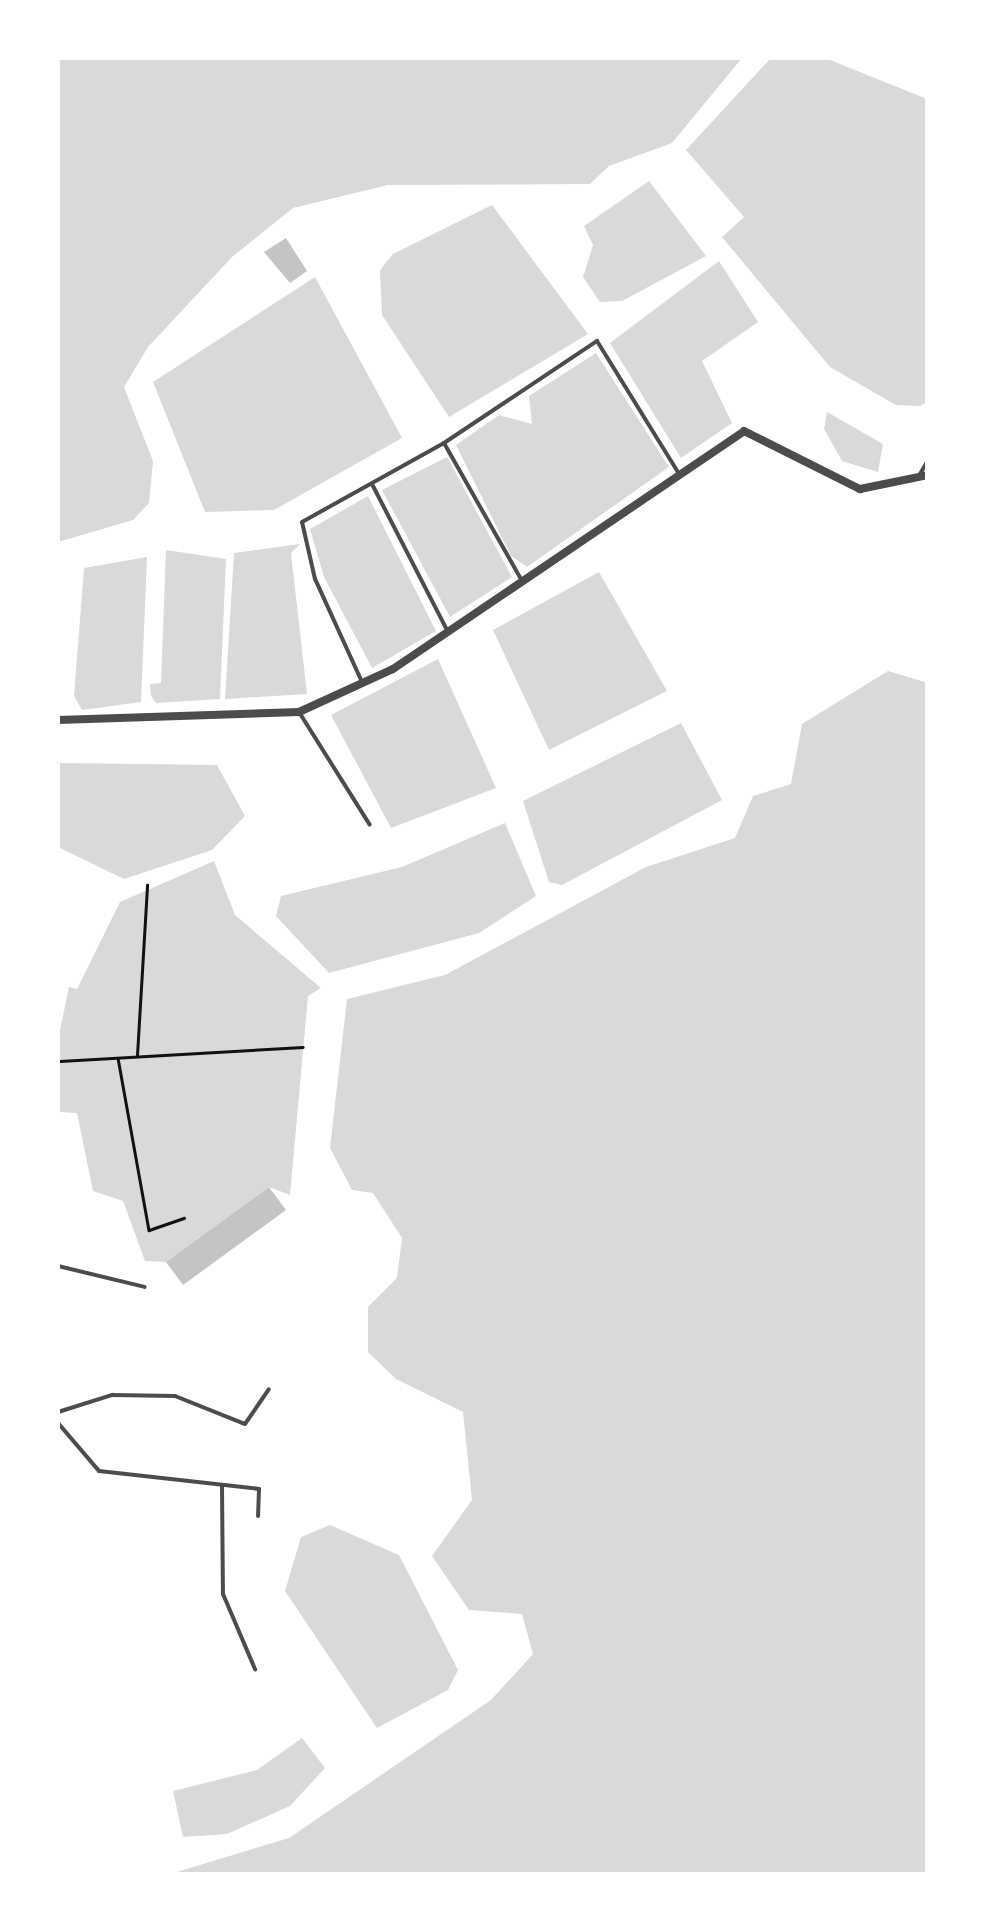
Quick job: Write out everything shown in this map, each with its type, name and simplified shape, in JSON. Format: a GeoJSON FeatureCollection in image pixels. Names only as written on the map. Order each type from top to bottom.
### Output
{"type":"FeatureCollection","features":[{"type":"Feature","properties":{"kind":"street"},"geometry":{"type":"LineString","coordinates":[[58,720],[298,712],[362,683],[448,632],[679,474],[750,431],[860,489],[923,477]]}},
{"type":"Feature","properties":{"kind":"lane"},"geometry":{"type":"LineString","coordinates":[[362,683],[315,579],[302,522],[444,443],[597,340],[679,474]]}},
{"type":"Feature","properties":{"kind":"lane"},"geometry":{"type":"LineString","coordinates":[[444,443],[522,581]]}},
{"type":"Feature","properties":{"kind":"lane"},"geometry":{"type":"LineString","coordinates":[[923,477],[928,460]]}},
{"type":"Feature","properties":{"kind":"lane"},"geometry":{"type":"LineString","coordinates":[[372,485],[448,632]]}},
{"type":"Feature","properties":{"kind":"lane"},"geometry":{"type":"LineString","coordinates":[[298,712],[370,826]]}},
{"type":"Feature","properties":{"kind":"lane"},"geometry":{"type":"LineString","coordinates":[[58,1266],[145,1287]]}},
{"type":"Feature","properties":{"kind":"lane"},"geometry":{"type":"LineString","coordinates":[[58,1412],[112,1395],[175,1396],[244,1424],[269,1389]]}},
{"type":"Feature","properties":{"kind":"lane"},"geometry":{"type":"LineString","coordinates":[[58,1424],[99,1471],[259,1489],[258,1516]]}},
{"type":"Feature","properties":{"kind":"lane"},"geometry":{"type":"LineString","coordinates":[[222,1486],[223,1594],[256,1669]]}},
{"type":"Feature","properties":{"kind":"path"},"geometry":{"type":"LineString","coordinates":[[137,1057],[147,885]]}},
{"type":"Feature","properties":{"kind":"path"},"geometry":{"type":"LineString","coordinates":[[60,1061],[303,1047]]}},
{"type":"Feature","properties":{"kind":"path"},"geometry":{"type":"LineString","coordinates":[[118,1058],[149,1230],[184,1218]]}},
{"type":"Feature","properties":{"kind":"shaded area"},"geometry":{"type":"Polygon","coordinates":[[[58,58],[742,58],[672,143],[609,166],[590,184],[388,185],[293,208],[232,257],[148,347],[124,387],[153,461],[149,503],[133,520],[58,542],[58,58]]]}},
{"type":"Feature","properties":{"kind":"shaded area"},"geometry":{"type":"Polygon","coordinates":[[[771,58],[825,58],[927,99],[928,401],[920,406],[896,405],[830,367],[722,237],[744,217],[686,150],[771,58]]]}},
{"type":"Feature","properties":{"kind":"shaded area"},"geometry":{"type":"Polygon","coordinates":[[[649,181],[706,256],[622,301],[600,302],[583,277],[593,245],[584,226],[649,181]]]}},
{"type":"Feature","properties":{"kind":"shaded area"},"geometry":{"type":"Polygon","coordinates":[[[492,205],[588,334],[449,417],[382,315],[380,270],[393,254],[492,205]]]}},
{"type":"Feature","properties":{"kind":"shaded area"},"geometry":{"type":"Polygon","coordinates":[[[719,261],[758,322],[702,361],[732,423],[681,458],[610,343],[719,261]]]}},
{"type":"Feature","properties":{"kind":"shaded area"},"geometry":{"type":"Polygon","coordinates":[[[315,277],[402,438],[274,510],[205,512],[153,382],[315,277]]]}},
{"type":"Feature","properties":{"kind":"shaded area"},"geometry":{"type":"Polygon","coordinates":[[[596,353],[669,467],[527,567],[511,556],[456,445],[499,415],[532,424],[529,396],[596,353]]]}},
{"type":"Feature","properties":{"kind":"shaded area"},"geometry":{"type":"Polygon","coordinates":[[[827,412],[883,444],[878,472],[842,461],[824,429],[827,412]]]}},
{"type":"Feature","properties":{"kind":"shaded area"},"geometry":{"type":"Polygon","coordinates":[[[447,457],[512,577],[450,617],[382,490],[447,457]]]}},
{"type":"Feature","properties":{"kind":"shaded area"},"geometry":{"type":"Polygon","coordinates":[[[368,496],[436,631],[372,668],[324,577],[310,529],[368,496]]]}},
{"type":"Feature","properties":{"kind":"shaded area"},"geometry":{"type":"Polygon","coordinates":[[[300,544],[291,553],[307,694],[225,699],[234,553],[300,544]]]}},
{"type":"Feature","properties":{"kind":"shaded area"},"geometry":{"type":"Polygon","coordinates":[[[166,550],[226,559],[220,699],[156,703],[151,696],[150,684],[161,683],[166,550]]]}},
{"type":"Feature","properties":{"kind":"shaded area"},"geometry":{"type":"Polygon","coordinates":[[[147,557],[141,702],[82,710],[74,696],[84,568],[147,557]]]}},
{"type":"Feature","properties":{"kind":"shaded area"},"geometry":{"type":"Polygon","coordinates":[[[599,572],[667,691],[549,750],[493,630],[599,572]]]}},
{"type":"Feature","properties":{"kind":"shaded area"},"geometry":{"type":"Polygon","coordinates":[[[438,659],[496,788],[391,828],[331,715],[438,659]]]}},
{"type":"Feature","properties":{"kind":"shaded area"},"geometry":{"type":"Polygon","coordinates":[[[888,671],[928,683],[927,1874],[170,1874],[289,1838],[491,1700],[533,1654],[522,1614],[469,1610],[432,1556],[472,1500],[463,1412],[396,1379],[368,1352],[368,1307],[397,1278],[402,1238],[373,1193],[352,1190],[330,1148],[347,999],[445,975],[646,867],[735,838],[753,796],[791,784],[802,724],[888,671]]]}},
{"type":"Feature","properties":{"kind":"shaded area"},"geometry":{"type":"Polygon","coordinates":[[[681,723],[722,800],[562,885],[549,882],[523,801],[681,723]]]}},
{"type":"Feature","properties":{"kind":"shaded area"},"geometry":{"type":"Polygon","coordinates":[[[58,763],[217,765],[245,816],[212,850],[124,879],[58,847],[58,763]]]}},
{"type":"Feature","properties":{"kind":"shaded area"},"geometry":{"type":"Polygon","coordinates":[[[505,823],[536,896],[479,933],[329,973],[276,916],[281,896],[402,867],[505,823]]]}},
{"type":"Feature","properties":{"kind":"shaded area"},"geometry":{"type":"Polygon","coordinates":[[[214,861],[235,915],[321,988],[308,996],[290,1195],[269,1187],[166,1262],[145,1261],[123,1201],[93,1191],[77,1113],[59,1112],[58,1040],[69,987],[77,989],[120,902],[214,861]]]}},
{"type":"Feature","properties":{"kind":"shaded area"},"geometry":{"type":"Polygon","coordinates":[[[330,1525],[399,1555],[458,1670],[448,1690],[377,1728],[285,1591],[301,1537],[330,1525]]]}},
{"type":"Feature","properties":{"kind":"shaded area"},"geometry":{"type":"Polygon","coordinates":[[[302,1738],[325,1768],[290,1806],[227,1834],[183,1837],[173,1791],[257,1770],[302,1738]]]}},
{"type":"Feature","properties":{"kind":"building"},"geometry":{"type":"Polygon","coordinates":[[[286,238],[307,271],[290,283],[264,252],[286,238]]]}},
{"type":"Feature","properties":{"kind":"building"},"geometry":{"type":"Polygon","coordinates":[[[269,1187],[286,1210],[183,1285],[166,1262],[269,1187]]]}}]}
